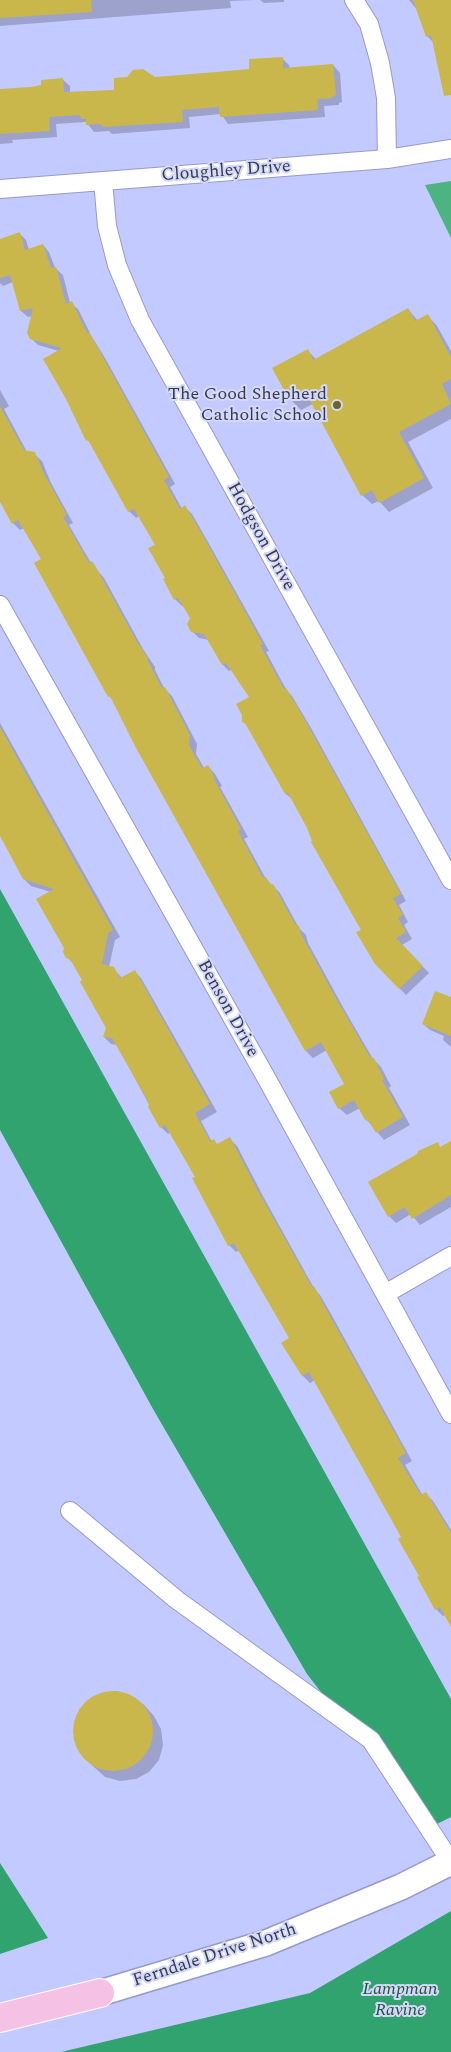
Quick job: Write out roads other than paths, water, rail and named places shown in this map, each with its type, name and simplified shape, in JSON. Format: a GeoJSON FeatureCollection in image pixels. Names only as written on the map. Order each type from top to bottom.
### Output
{"type":"FeatureCollection","features":[{"type":"Feature","properties":{"kind":"main road","name":"Ferndale Drive North"},"geometry":{"type":"LineString","coordinates":[[0,2018],[100,1994],[266,1944],[401,1887],[451,1862]]}},
{"type":"Feature","properties":{"kind":"street"},"geometry":{"type":"LineString","coordinates":[[354,0],[368,24],[380,63],[386,98],[387,159]]}},
{"type":"Feature","properties":{"kind":"street","name":"Cloughley Drive"},"geometry":{"type":"LineString","coordinates":[[0,189],[387,159],[451,149]]}},
{"type":"Feature","properties":{"kind":"street","name":"Hodgson Drive"},"geometry":{"type":"LineString","coordinates":[[103,181],[107,226],[117,265],[140,320],[451,880]]}},
{"type":"Feature","properties":{"kind":"street","name":"Benson Drive"},"geometry":{"type":"LineString","coordinates":[[0,606],[258,1063],[451,1414]]}},
{"type":"Feature","properties":{"kind":"street"},"geometry":{"type":"LineString","coordinates":[[385,1294],[451,1256]]}},
{"type":"Feature","properties":{"kind":"street"},"geometry":{"type":"LineString","coordinates":[[70,1512],[177,1600],[371,1740],[451,1862]]}},
{"type":"Feature","properties":{"kind":"place","name":"The Good Shepherd Catholic School"},"geometry":{"type":"Point","coordinates":[337,405]}},
{"type":"Feature","properties":{"kind":"park label","name":"Lampman Ravine"},"geometry":{"type":"Point","coordinates":[400,2000]}}]}
